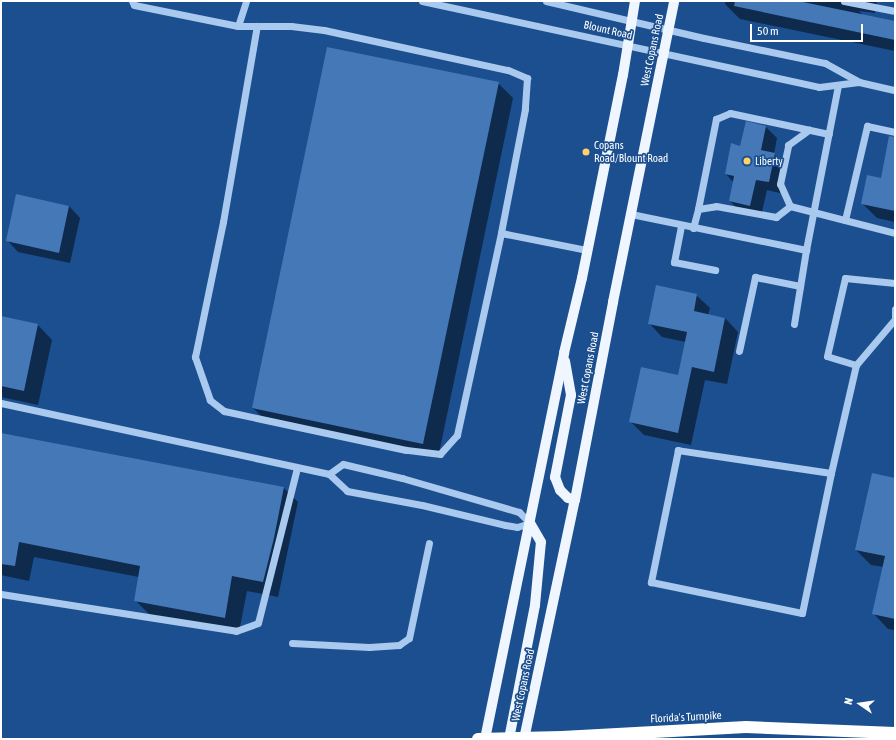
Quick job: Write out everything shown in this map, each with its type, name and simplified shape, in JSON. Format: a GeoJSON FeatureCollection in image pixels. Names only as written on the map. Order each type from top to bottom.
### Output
{"type":"FeatureCollection","features":[{"type":"Feature","properties":{"kind":"highway","name":"Florida's Turnpike"},"geometry":{"type":"LineString","coordinates":[[478,739],[562,737],[746,727],[895,733]]}},
{"type":"Feature","properties":{"kind":"main road","name":"West Copans Road"},"geometry":{"type":"LineString","coordinates":[[485,739],[564,353],[587,250],[628,46],[635,1]]}},
{"type":"Feature","properties":{"kind":"main road","name":"West Copans Road"},"geometry":{"type":"LineString","coordinates":[[524,739],[575,500],[674,1]]}},
{"type":"Feature","properties":{"kind":"main road"},"geometry":{"type":"LineString","coordinates":[[564,353],[570,395],[555,477],[560,490],[568,498],[575,500]]}},
{"type":"Feature","properties":{"kind":"main road"},"geometry":{"type":"LineString","coordinates":[[509,739],[535,605],[541,542],[530,523]]}},
{"type":"Feature","properties":{"kind":"street"},"geometry":{"type":"LineString","coordinates":[[132,1],[134,5],[238,26],[257,26],[291,26],[324,30],[508,70],[527,78],[525,109],[501,233],[457,435],[440,454],[406,450],[224,411],[210,400],[195,357],[223,222],[257,26]]}},
{"type":"Feature","properties":{"kind":"street"},"geometry":{"type":"LineString","coordinates":[[238,26],[246,1]]}},
{"type":"Feature","properties":{"kind":"street","name":"Blount Road"},"geometry":{"type":"LineString","coordinates":[[422,1],[663,54],[820,86],[859,82]]}},
{"type":"Feature","properties":{"kind":"street","name":"Blount Road"},"geometry":{"type":"LineString","coordinates":[[546,1],[825,63],[859,82],[895,90]]}},
{"type":"Feature","properties":{"kind":"street"},"geometry":{"type":"LineString","coordinates":[[844,1],[895,11]]}},
{"type":"Feature","properties":{"kind":"street"},"geometry":{"type":"LineString","coordinates":[[794,324],[806,250],[838,85]]}},
{"type":"Feature","properties":{"kind":"street"},"geometry":{"type":"LineString","coordinates":[[693,228],[716,119],[730,113],[829,134]]}},
{"type":"Feature","properties":{"kind":"street"},"geometry":{"type":"LineString","coordinates":[[845,220],[867,126],[895,132]]}},
{"type":"Feature","properties":{"kind":"street"},"geometry":{"type":"LineString","coordinates":[[809,130],[788,145],[780,184],[790,206],[895,233]]}},
{"type":"Feature","properties":{"kind":"street"},"geometry":{"type":"LineString","coordinates":[[698,209],[716,206],[776,217],[790,206]]}},
{"type":"Feature","properties":{"kind":"street"},"geometry":{"type":"LineString","coordinates":[[631,214],[680,226],[806,250]]}},
{"type":"Feature","properties":{"kind":"street"},"geometry":{"type":"LineString","coordinates":[[680,226],[674,262],[715,270]]}},
{"type":"Feature","properties":{"kind":"street"},"geometry":{"type":"LineString","coordinates":[[501,233],[587,250]]}},
{"type":"Feature","properties":{"kind":"street"},"geometry":{"type":"LineString","coordinates":[[739,351],[755,277],[800,286]]}},
{"type":"Feature","properties":{"kind":"street"},"geometry":{"type":"LineString","coordinates":[[856,365],[827,356],[845,278],[895,283]]}},
{"type":"Feature","properties":{"kind":"street"},"geometry":{"type":"LineString","coordinates":[[831,473],[678,450],[651,582],[802,613],[831,473],[856,365],[895,319],[895,309]]}},
{"type":"Feature","properties":{"kind":"street"},"geometry":{"type":"LineString","coordinates":[[1,403],[329,474],[347,491],[422,505],[505,525],[517,527],[530,523],[519,512],[402,478],[343,464],[329,474]]}},
{"type":"Feature","properties":{"kind":"street"},"geometry":{"type":"LineString","coordinates":[[1,594],[236,630],[258,623],[297,468]]}},
{"type":"Feature","properties":{"kind":"street"},"geometry":{"type":"LineString","coordinates":[[292,643],[369,647],[399,645],[409,638],[429,543]]}},
{"type":"Feature","properties":{"kind":"building"},"geometry":{"type":"Polygon","coordinates":[[[735,1],[798,1],[895,21],[895,40],[734,6],[735,1]]]}},
{"type":"Feature","properties":{"kind":"building"},"geometry":{"type":"Polygon","coordinates":[[[327,47],[499,82],[423,444],[252,408],[327,47]]]}},
{"type":"Feature","properties":{"kind":"building"},"geometry":{"type":"Polygon","coordinates":[[[746,121],[766,126],[761,150],[775,153],[769,182],[756,180],[750,206],[729,201],[734,176],[725,174],[731,143],[740,146],[746,121]]]}},
{"type":"Feature","properties":{"kind":"building"},"geometry":{"type":"Polygon","coordinates":[[[889,136],[895,137],[895,211],[861,204],[867,175],[881,178],[889,136]]]}},
{"type":"Feature","properties":{"kind":"building"},"geometry":{"type":"Polygon","coordinates":[[[16,194],[69,206],[59,253],[6,241],[16,194]]]}},
{"type":"Feature","properties":{"kind":"building"},"geometry":{"type":"Polygon","coordinates":[[[656,285],[697,294],[694,311],[725,318],[714,372],[692,367],[678,433],[629,422],[641,367],[678,375],[687,332],[648,324],[656,285]]]}},
{"type":"Feature","properties":{"kind":"building"},"geometry":{"type":"Polygon","coordinates":[[[1,316],[38,324],[24,391],[1,386],[1,316]]]}},
{"type":"Feature","properties":{"kind":"building"},"geometry":{"type":"Polygon","coordinates":[[[1,433],[284,487],[274,538],[263,582],[232,576],[225,618],[134,601],[140,566],[19,542],[15,566],[1,564],[1,433]]]}},
{"type":"Feature","properties":{"kind":"building"},"geometry":{"type":"Polygon","coordinates":[[[872,473],[895,478],[895,619],[872,614],[885,556],[855,550],[872,473]]]}},
{"type":"Feature","properties":{"kind":"place","name":"Copans Road/Blount Road"},"geometry":{"type":"Point","coordinates":[586,152]}},
{"type":"Feature","properties":{"kind":"place","name":"Liberty"},"geometry":{"type":"Point","coordinates":[747,161]}}]}
